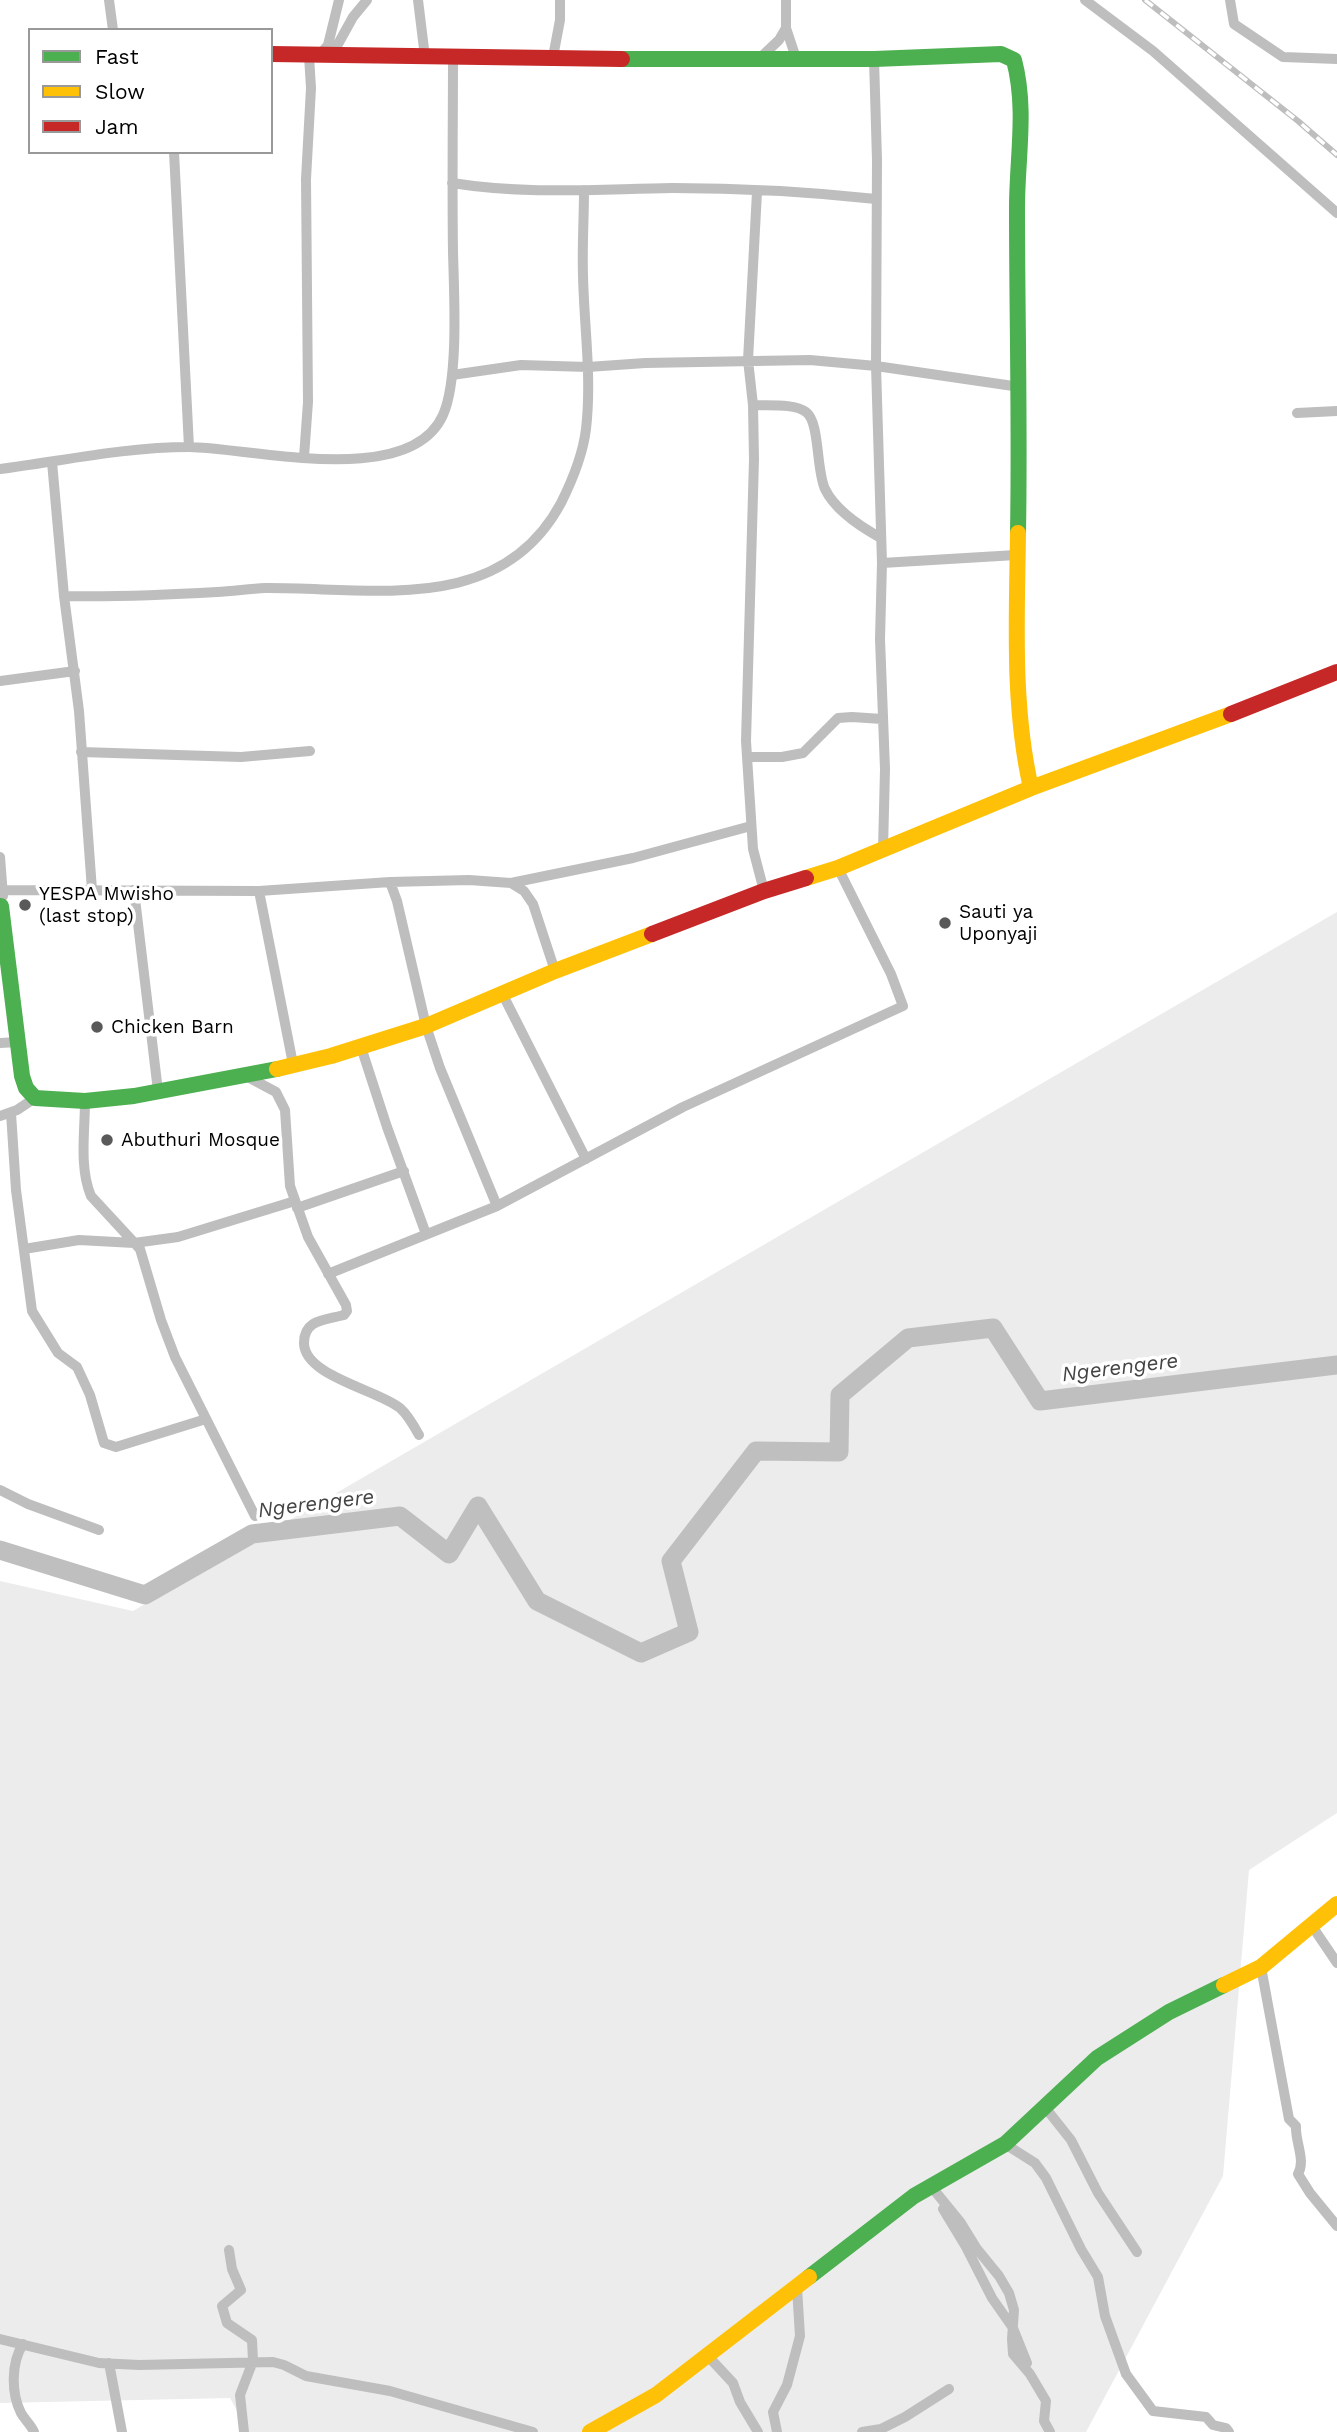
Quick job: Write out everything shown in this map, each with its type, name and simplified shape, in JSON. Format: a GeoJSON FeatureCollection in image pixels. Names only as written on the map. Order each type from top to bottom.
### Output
{"type":"FeatureCollection","features":[{"type":"Feature","properties":{"kind":"street"},"geometry":{"type":"LineString","coordinates":[[109,0],[113,28]]}},
{"type":"Feature","properties":{"kind":"street"},"geometry":{"type":"LineString","coordinates":[[309,56],[323,51],[328,45],[339,0]]}},
{"type":"Feature","properties":{"kind":"street"},"geometry":{"type":"LineString","coordinates":[[332,55],[353,17],[367,0]]}},
{"type":"Feature","properties":{"kind":"street"},"geometry":{"type":"LineString","coordinates":[[418,0],[425,57]]}},
{"type":"Feature","properties":{"kind":"street"},"geometry":{"type":"LineString","coordinates":[[553,57],[560,20],[559,0]]}},
{"type":"Feature","properties":{"kind":"street"},"geometry":{"type":"LineString","coordinates":[[786,0],[786,28],[796,58]]}},
{"type":"Feature","properties":{"kind":"street"},"geometry":{"type":"LineString","coordinates":[[1085,0],[1153,51],[1337,213]]}},
{"type":"Feature","properties":{"kind":"street"},"geometry":{"type":"LineString","coordinates":[[1230,0],[1234,24],[1283,57],[1337,59]]}},
{"type":"Feature","properties":{"kind":"street"},"geometry":{"type":"LineString","coordinates":[[760,58],[779,40],[786,28]]}},
{"type":"Feature","properties":{"kind":"street"},"geometry":{"type":"LineString","coordinates":[[273,54],[874,59],[1001,54],[1014,60],[1020,76],[1017,201],[1020,387],[1016,555],[1019,731],[1031,788]]}},
{"type":"Feature","properties":{"kind":"street"},"geometry":{"type":"LineString","coordinates":[[304,457],[308,402],[306,179],[311,88],[309,56]]}},
{"type":"Feature","properties":{"kind":"street"},"geometry":{"type":"LineString","coordinates":[[0,469],[114,453],[189,447],[367,460],[393,454],[422,440],[443,417],[452,375],[453,56]]}},
{"type":"Feature","properties":{"kind":"street"},"geometry":{"type":"LineString","coordinates":[[874,59],[876,366],[882,563],[880,639],[885,769],[883,850]]}},
{"type":"Feature","properties":{"kind":"street"},"geometry":{"type":"LineString","coordinates":[[174,154],[189,447]]}},
{"type":"Feature","properties":{"kind":"street"},"geometry":{"type":"LineString","coordinates":[[452,183],[497,190],[547,192],[676,188],[829,194],[876,199]]}},
{"type":"Feature","properties":{"kind":"street"},"geometry":{"type":"LineString","coordinates":[[64,596],[264,588],[397,592],[460,584],[488,574],[528,547],[550,524],[571,484],[586,430],[588,367],[583,276],[584,190]]}},
{"type":"Feature","properties":{"kind":"street"},"geometry":{"type":"LineString","coordinates":[[757,192],[748,360],[753,405],[747,757],[753,849],[764,891]]}},
{"type":"Feature","properties":{"kind":"street"},"geometry":{"type":"LineString","coordinates":[[452,375],[521,365],[588,367],[810,360],[876,366],[1020,387]]}},
{"type":"Feature","properties":{"kind":"street"},"geometry":{"type":"LineString","coordinates":[[753,405],[804,410],[811,417],[818,471],[826,491],[849,515],[881,538]]}},
{"type":"Feature","properties":{"kind":"street"},"geometry":{"type":"LineString","coordinates":[[1297,412],[1337,411]]}},
{"type":"Feature","properties":{"kind":"street"},"geometry":{"type":"LineString","coordinates":[[52,462],[64,596],[75,671],[92,890]]}},
{"type":"Feature","properties":{"kind":"street"},"geometry":{"type":"LineString","coordinates":[[882,563],[1016,555]]}},
{"type":"Feature","properties":{"kind":"street"},"geometry":{"type":"LineString","coordinates":[[0,681],[75,671]]}},
{"type":"Feature","properties":{"kind":"street"},"geometry":{"type":"LineString","coordinates":[[206,1419],[116,1447],[104,1443],[90,1395],[77,1367],[58,1353],[32,1311],[6,1114],[35,1098],[85,1101],[246,1076],[331,1056],[426,1026],[555,971],[764,891],[838,868],[1031,788],[1268,701],[1337,672]]}},
{"type":"Feature","properties":{"kind":"street"},"geometry":{"type":"LineString","coordinates":[[747,757],[782,758],[803,753],[838,718],[882,719]]}},
{"type":"Feature","properties":{"kind":"street"},"geometry":{"type":"LineString","coordinates":[[81,752],[241,757],[310,751]]}},
{"type":"Feature","properties":{"kind":"street"},"geometry":{"type":"LineString","coordinates":[[2,901],[92,890],[259,891],[390,882],[469,880],[511,883],[633,858],[751,826]]}},
{"type":"Feature","properties":{"kind":"street"},"geometry":{"type":"LineString","coordinates":[[0,857],[2,901],[18,1042],[24,1083],[35,1098]]}},
{"type":"Feature","properties":{"kind":"street"},"geometry":{"type":"LineString","coordinates":[[328,1274],[497,1206],[683,1107],[903,1006],[891,974],[838,868]]}},
{"type":"Feature","properties":{"kind":"street"},"geometry":{"type":"LineString","coordinates":[[390,882],[397,901],[426,1026],[440,1068],[497,1206]]}},
{"type":"Feature","properties":{"kind":"street"},"geometry":{"type":"LineString","coordinates":[[511,883],[524,891],[533,904],[555,971]]}},
{"type":"Feature","properties":{"kind":"street"},"geometry":{"type":"LineString","coordinates":[[134,890],[158,1091]]}},
{"type":"Feature","properties":{"kind":"street"},"geometry":{"type":"LineString","coordinates":[[259,891],[293,1064]]}},
{"type":"Feature","properties":{"kind":"street"},"geometry":{"type":"LineString","coordinates":[[503,995],[586,1159]]}},
{"type":"Feature","properties":{"kind":"street"},"geometry":{"type":"LineString","coordinates":[[0,1043],[18,1042]]}},
{"type":"Feature","properties":{"kind":"street"},"geometry":{"type":"LineString","coordinates":[[360,1046],[426,1234]]}},
{"type":"Feature","properties":{"kind":"street"},"geometry":{"type":"LineString","coordinates":[[246,1076],[276,1092],[285,1110],[290,1186],[308,1237],[347,1311],[344,1315],[317,1320],[309,1329],[304,1342],[307,1357],[334,1376],[401,1409],[419,1435]]}},
{"type":"Feature","properties":{"kind":"street"},"geometry":{"type":"LineString","coordinates":[[85,1101],[84,1151],[88,1189],[91,1196],[140,1249],[175,1357],[255,1516]]}},
{"type":"Feature","properties":{"kind":"street"},"geometry":{"type":"LineString","coordinates":[[24,1249],[79,1240],[134,1243],[178,1237],[404,1171]]}},
{"type":"Feature","properties":{"kind":"street"},"geometry":{"type":"LineString","coordinates":[[0,1490],[99,1531]]}},
{"type":"Feature","properties":{"kind":"street"},"geometry":{"type":"LineString","coordinates":[[592,2432],[656,2395],[760,2312],[797,2288],[889,2213],[930,2185],[1005,2144],[1097,2058],[1169,2012],[1261,1967],[1337,1904]]}},
{"type":"Feature","properties":{"kind":"street"},"geometry":{"type":"LineString","coordinates":[[1312,1926],[1337,1963]]}},
{"type":"Feature","properties":{"kind":"street"},"geometry":{"type":"LineString","coordinates":[[1261,1967],[1289,2119],[1296,2126],[1296,2141],[1302,2162],[1298,2174],[1337,2226]]}},
{"type":"Feature","properties":{"kind":"street"},"geometry":{"type":"LineString","coordinates":[[1044,2106],[1070,2140],[1098,2193],[1137,2252]]}},
{"type":"Feature","properties":{"kind":"street"},"geometry":{"type":"LineString","coordinates":[[1005,2144],[1035,2163],[1057,2198],[1081,2249],[1098,2277],[1105,2316],[1126,2374],[1144,2400],[1153,2411],[1206,2417],[1213,2425],[1226,2428],[1229,2432]]}},
{"type":"Feature","properties":{"kind":"street"},"geometry":{"type":"LineString","coordinates":[[930,2185],[999,2276],[1012,2301],[1013,2354],[1030,2374],[1046,2401],[1044,2421],[1050,2432]]}},
{"type":"Feature","properties":{"kind":"street"},"geometry":{"type":"LineString","coordinates":[[930,2185],[992,2298],[1013,2328],[1027,2363]]}},
{"type":"Feature","properties":{"kind":"street"},"geometry":{"type":"LineString","coordinates":[[229,2250],[232,2269],[241,2290],[222,2306],[227,2323],[252,2340],[253,2361],[240,2395],[244,2432]]}},
{"type":"Feature","properties":{"kind":"street"},"geometry":{"type":"LineString","coordinates":[[777,2432],[773,2412],[787,2385],[800,2336],[797,2288]]}},
{"type":"Feature","properties":{"kind":"street"},"geometry":{"type":"LineString","coordinates":[[0,2339],[70,2357],[109,2363],[139,2365],[253,2361],[285,2365],[306,2376],[390,2390],[533,2432]]}},
{"type":"Feature","properties":{"kind":"street"},"geometry":{"type":"LineString","coordinates":[[23,2344],[16,2356],[15,2388],[21,2412],[34,2432]]}},
{"type":"Feature","properties":{"kind":"street"},"geometry":{"type":"LineString","coordinates":[[708,2355],[733,2383],[740,2402],[758,2432]]}},
{"type":"Feature","properties":{"kind":"street"},"geometry":{"type":"LineString","coordinates":[[109,2363],[122,2432]]}},
{"type":"Feature","properties":{"kind":"street"},"geometry":{"type":"LineString","coordinates":[[862,2432],[881,2429],[948,2389]]}},
{"type":"Feature","properties":{"kind":"shaded area"},"geometry":{"type":"Polygon","coordinates":[[[1337,912],[1337,1813],[1249,1870],[1223,2176],[1086,2432],[249,2432],[230,2398],[0,2403],[0,1581],[133,1611],[1337,912]]]}},
{"type":"Feature","properties":{"kind":"waterway","name":"Ngerengere"},"geometry":{"type":"LineString","coordinates":[[0,1550],[145,1595],[252,1534],[400,1516],[449,1554],[478,1506],[537,1601],[641,1653],[689,1632],[671,1561],[756,1451],[839,1452],[840,1395],[908,1338],[993,1328],[1040,1401],[1337,1365]]}},
{"type":"Feature","properties":{"kind":"railway"},"geometry":{"type":"LineString","coordinates":[[1145,0],[1337,155]]}},
{"type":"Feature","properties":{"kind":"traffic: fast"},"geometry":{"type":"LineString","coordinates":[[622,59],[874,59],[1001,54],[1014,60],[1021,115],[1017,208],[1018,533]]}},
{"type":"Feature","properties":{"kind":"traffic: fast"},"geometry":{"type":"LineString","coordinates":[[1,906],[22,1076],[26,1088],[35,1098],[85,1101],[134,1096],[277,1069]]}},
{"type":"Feature","properties":{"kind":"traffic: fast"},"geometry":{"type":"LineString","coordinates":[[809,2277],[914,2196],[1005,2144],[1097,2058],[1169,2012],[1224,1985]]}},
{"type":"Feature","properties":{"kind":"traffic: slow"},"geometry":{"type":"LineString","coordinates":[[1018,533],[1018,693],[1031,788]]}},
{"type":"Feature","properties":{"kind":"traffic: slow"},"geometry":{"type":"LineString","coordinates":[[806,878],[838,868],[1031,788],[1231,714]]}},
{"type":"Feature","properties":{"kind":"traffic: slow"},"geometry":{"type":"LineString","coordinates":[[277,1069],[331,1056],[426,1026],[555,971],[652,934]]}},
{"type":"Feature","properties":{"kind":"traffic: slow"},"geometry":{"type":"LineString","coordinates":[[1224,1985],[1261,1967],[1337,1904]]}},
{"type":"Feature","properties":{"kind":"traffic: slow"},"geometry":{"type":"LineString","coordinates":[[590,2432],[656,2395],[809,2277]]}},
{"type":"Feature","properties":{"kind":"traffic: jam"},"geometry":{"type":"LineString","coordinates":[[273,54],[622,59]]}},
{"type":"Feature","properties":{"kind":"traffic: jam"},"geometry":{"type":"LineString","coordinates":[[1231,714],[1337,672]]}},
{"type":"Feature","properties":{"kind":"traffic: jam"},"geometry":{"type":"LineString","coordinates":[[652,934],[764,891],[806,878]]}},
{"type":"Feature","properties":{"kind":"place","name":"YESPA Mwisho (last stop)"},"geometry":{"type":"Point","coordinates":[25,905]}},
{"type":"Feature","properties":{"kind":"place","name":"Sauti ya Uponyaji"},"geometry":{"type":"Point","coordinates":[945,923]}},
{"type":"Feature","properties":{"kind":"place","name":"Chicken Barn"},"geometry":{"type":"Point","coordinates":[97,1027]}},
{"type":"Feature","properties":{"kind":"place","name":"Abuthuri Mosque"},"geometry":{"type":"Point","coordinates":[107,1140]}}]}
